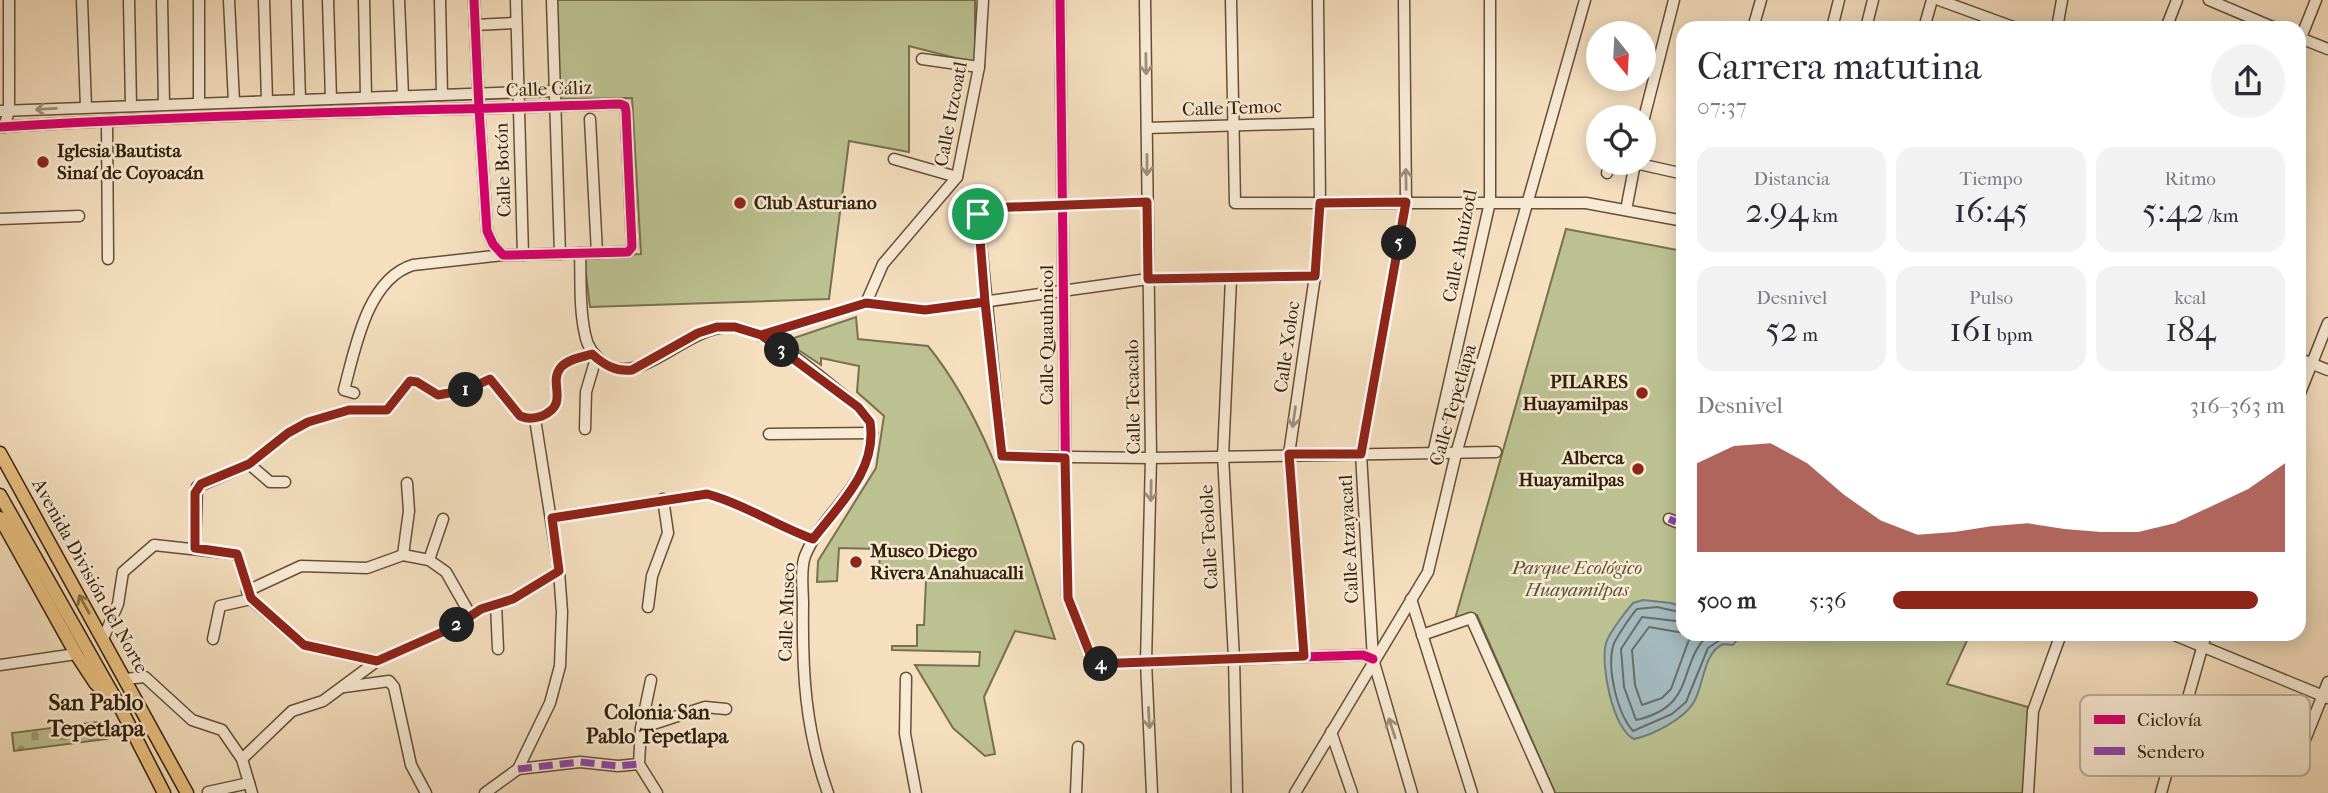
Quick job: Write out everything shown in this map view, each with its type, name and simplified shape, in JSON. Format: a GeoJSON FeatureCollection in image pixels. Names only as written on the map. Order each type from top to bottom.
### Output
{"type":"FeatureCollection","features":[{"type":"Feature","properties":{"kind":"main road","name":"Avenida División del Norte"},"geometry":{"type":"LineString","coordinates":[[0,453],[187,793]]}},
{"type":"Feature","properties":{"kind":"main road","name":"Avenida División del Norte"},"geometry":{"type":"LineString","coordinates":[[0,495],[119,705],[164,793]]}},
{"type":"Feature","properties":{"kind":"main road","name":"Avenida División del Norte"},"geometry":{"type":"LineString","coordinates":[[0,518],[95,684],[119,705]]}},
{"type":"Feature","properties":{"kind":"street"},"geometry":{"type":"LineString","coordinates":[[2,127],[9,0]]}},
{"type":"Feature","properties":{"kind":"street"},"geometry":{"type":"LineString","coordinates":[[82,0],[86,107]]}},
{"type":"Feature","properties":{"kind":"street"},"geometry":{"type":"LineString","coordinates":[[129,0],[138,121]]}},
{"type":"Feature","properties":{"kind":"street"},"geometry":{"type":"LineString","coordinates":[[162,0],[164,104]]}},
{"type":"Feature","properties":{"kind":"street"},"geometry":{"type":"LineString","coordinates":[[199,0],[199,103]]}},
{"type":"Feature","properties":{"kind":"street"},"geometry":{"type":"LineString","coordinates":[[229,0],[234,102]]}},
{"type":"Feature","properties":{"kind":"street"},"geometry":{"type":"LineString","coordinates":[[264,0],[267,101]]}},
{"type":"Feature","properties":{"kind":"street"},"geometry":{"type":"LineString","coordinates":[[298,0],[300,100]]}},
{"type":"Feature","properties":{"kind":"street"},"geometry":{"type":"LineString","coordinates":[[328,0],[331,99]]}},
{"type":"Feature","properties":{"kind":"street"},"geometry":{"type":"LineString","coordinates":[[364,0],[366,97]]}},
{"type":"Feature","properties":{"kind":"street"},"geometry":{"type":"LineString","coordinates":[[399,0],[403,96]]}},
{"type":"Feature","properties":{"kind":"street"},"geometry":{"type":"LineString","coordinates":[[440,0],[442,94]]}},
{"type":"Feature","properties":{"kind":"street"},"geometry":{"type":"LineString","coordinates":[[474,0],[476,93],[487,230],[493,244],[503,255]]}},
{"type":"Feature","properties":{"kind":"street","name":"Calle Botón"},"geometry":{"type":"LineString","coordinates":[[516,0],[516,92],[519,107],[523,255]]}},
{"type":"Feature","properties":{"kind":"street"},"geometry":{"type":"LineString","coordinates":[[552,0],[560,254]]}},
{"type":"Feature","properties":{"kind":"street","name":"Calle Itzcoatl"},"geometry":{"type":"LineString","coordinates":[[866,303],[883,264],[957,177],[979,67],[983,0]]}},
{"type":"Feature","properties":{"kind":"street","name":"Calle Quauhnicol"},"geometry":{"type":"LineString","coordinates":[[1060,0],[1068,598],[1094,664],[1146,662]]}},
{"type":"Feature","properties":{"kind":"street","name":"Calle Tecacalo"},"geometry":{"type":"LineString","coordinates":[[1145,0],[1151,458],[1146,662],[1152,793]]}},
{"type":"Feature","properties":{"kind":"street"},"geometry":{"type":"LineString","coordinates":[[1231,0],[1236,202],[1586,203],[1676,219]]}},
{"type":"Feature","properties":{"kind":"street","name":"Calle Xoloc"},"geometry":{"type":"LineString","coordinates":[[1304,656],[1289,454],[1315,276],[1320,203],[1318,0]]}},
{"type":"Feature","properties":{"kind":"street","name":"Calle Atzayacatl"},"geometry":{"type":"LineString","coordinates":[[1404,0],[1406,202],[1361,454],[1373,659],[1412,793]]}},
{"type":"Feature","properties":{"kind":"street","name":"Calle Ahuízotl"},"geometry":{"type":"LineString","coordinates":[[1433,454],[1490,202],[1490,0]]}},
{"type":"Feature","properties":{"kind":"street","name":"Calle Tepetlapa"},"geometry":{"type":"LineString","coordinates":[[1295,793],[1373,659],[1428,572],[1456,454],[1585,0]]}},
{"type":"Feature","properties":{"kind":"street"},"geometry":{"type":"LineString","coordinates":[[1647,105],[1674,0]]}},
{"type":"Feature","properties":{"kind":"street"},"geometry":{"type":"LineString","coordinates":[[1755,21],[1760,0]]}},
{"type":"Feature","properties":{"kind":"street"},"geometry":{"type":"LineString","coordinates":[[1834,21],[1839,0]]}},
{"type":"Feature","properties":{"kind":"street"},"geometry":{"type":"LineString","coordinates":[[1868,21],[1873,0]]}},
{"type":"Feature","properties":{"kind":"street"},"geometry":{"type":"LineString","coordinates":[[1926,21],[1932,0]]}},
{"type":"Feature","properties":{"kind":"street"},"geometry":{"type":"LineString","coordinates":[[1939,0],[1997,21]]}},
{"type":"Feature","properties":{"kind":"street"},"geometry":{"type":"LineString","coordinates":[[1972,12],[1974,0]]}},
{"type":"Feature","properties":{"kind":"street"},"geometry":{"type":"LineString","coordinates":[[2058,21],[2062,0]]}},
{"type":"Feature","properties":{"kind":"street"},"geometry":{"type":"LineString","coordinates":[[2169,21],[2177,0]]}},
{"type":"Feature","properties":{"kind":"street"},"geometry":{"type":"LineString","coordinates":[[2209,0],[2259,21]]}},
{"type":"Feature","properties":{"kind":"street"},"geometry":{"type":"LineString","coordinates":[[2306,24],[2316,0]]}},
{"type":"Feature","properties":{"kind":"street"},"geometry":{"type":"LineString","coordinates":[[475,24],[515,23]]}},
{"type":"Feature","properties":{"kind":"street"},"geometry":{"type":"LineString","coordinates":[[2306,41],[2328,49]]}},
{"type":"Feature","properties":{"kind":"street"},"geometry":{"type":"LineString","coordinates":[[922,60],[979,67]]}},
{"type":"Feature","properties":{"kind":"street","name":"Calle Cáliz"},"geometry":{"type":"LineString","coordinates":[[4,111],[555,91]]}},
{"type":"Feature","properties":{"kind":"street"},"geometry":{"type":"LineString","coordinates":[[348,98],[348,114]]}},
{"type":"Feature","properties":{"kind":"street"},"geometry":{"type":"LineString","coordinates":[[212,103],[212,118]]}},
{"type":"Feature","properties":{"kind":"street","name":"Calle Cáliz"},"geometry":{"type":"LineString","coordinates":[[2,127],[519,107],[625,106],[632,247],[628,252],[597,253]]}},
{"type":"Feature","properties":{"kind":"street"},"geometry":{"type":"LineString","coordinates":[[354,393],[344,390],[362,321],[391,276],[413,265],[503,255],[597,253],[590,119]]}},
{"type":"Feature","properties":{"kind":"street"},"geometry":{"type":"LineString","coordinates":[[107,122],[108,258]]}},
{"type":"Feature","properties":{"kind":"street","name":"Calle Temoc"},"geometry":{"type":"LineString","coordinates":[[1147,128],[1318,123]]}},
{"type":"Feature","properties":{"kind":"street"},"geometry":{"type":"LineString","coordinates":[[894,159],[957,177]]}},
{"type":"Feature","properties":{"kind":"street"},"geometry":{"type":"LineString","coordinates":[[1656,168],[1676,172]]}},
{"type":"Feature","properties":{"kind":"street"},"geometry":{"type":"LineString","coordinates":[[1626,210],[1633,175]]}},
{"type":"Feature","properties":{"kind":"street"},"geometry":{"type":"LineString","coordinates":[[1147,202],[986,208],[978,214],[999,450],[1002,456],[1151,458],[1496,452]]}},
{"type":"Feature","properties":{"kind":"street"},"geometry":{"type":"LineString","coordinates":[[0,219],[79,216]]}},
{"type":"Feature","properties":{"kind":"street"},"geometry":{"type":"LineString","coordinates":[[580,253],[584,334],[594,356],[620,372],[632,370],[698,333],[717,327],[735,327],[761,335],[858,407],[867,415],[872,433],[769,434]]}},
{"type":"Feature","properties":{"kind":"street"},"geometry":{"type":"LineString","coordinates":[[761,335],[866,303],[925,310],[1148,279],[1315,276]]}},
{"type":"Feature","properties":{"kind":"street","name":"Calle Teolole"},"geometry":{"type":"LineString","coordinates":[[1231,279],[1223,457],[1234,658],[1237,793]]}},
{"type":"Feature","properties":{"kind":"street"},"geometry":{"type":"LineString","coordinates":[[2306,377],[2328,323]]}},
{"type":"Feature","properties":{"kind":"street"},"geometry":{"type":"LineString","coordinates":[[195,548],[197,487],[249,464],[288,433],[308,422],[349,410],[387,410],[410,381],[417,382],[438,395],[466,390],[490,379],[520,416],[535,419],[550,412],[557,404],[558,372],[563,365],[594,356]]}},
{"type":"Feature","properties":{"kind":"street"},"geometry":{"type":"LineString","coordinates":[[585,429],[586,392],[594,356]]}},
{"type":"Feature","properties":{"kind":"street"},"geometry":{"type":"LineString","coordinates":[[2306,361],[2328,370]]}},
{"type":"Feature","properties":{"kind":"street"},"geometry":{"type":"LineString","coordinates":[[485,793],[518,769],[550,703],[560,666],[562,612],[559,571],[535,419]]}},
{"type":"Feature","properties":{"kind":"street","name":"Calle Museo"},"geometry":{"type":"LineString","coordinates":[[828,793],[817,762],[802,676],[803,560],[813,539],[861,475],[869,459],[872,433]]}},
{"type":"Feature","properties":{"kind":"street"},"geometry":{"type":"LineString","coordinates":[[249,464],[270,482],[285,482]]}},
{"type":"Feature","properties":{"kind":"street"},"geometry":{"type":"LineString","coordinates":[[404,555],[410,511],[407,483]]}},
{"type":"Feature","properties":{"kind":"street"},"geometry":{"type":"LineString","coordinates":[[552,518],[707,494],[726,499],[761,519],[813,539]]}},
{"type":"Feature","properties":{"kind":"street"},"geometry":{"type":"LineString","coordinates":[[648,607],[652,576],[668,533],[663,499]]}},
{"type":"Feature","properties":{"kind":"street"},"geometry":{"type":"LineString","coordinates":[[429,559],[443,519]]}},
{"type":"Feature","properties":{"kind":"street"},"geometry":{"type":"LineString","coordinates":[[103,639],[118,604],[124,572],[154,545],[195,548],[237,554],[249,595],[304,645],[377,661]]}},
{"type":"Feature","properties":{"kind":"street"},"geometry":{"type":"LineString","coordinates":[[213,639],[220,606],[249,595],[301,566],[367,568],[404,555],[429,559],[446,572],[471,616]]}},
{"type":"Feature","properties":{"kind":"street"},"geometry":{"type":"LineString","coordinates":[[242,759],[292,711],[323,701],[377,661],[496,604],[513,599],[559,571]]}},
{"type":"Feature","properties":{"kind":"street"},"geometry":{"type":"LineString","coordinates":[[1411,599],[1472,793]]}},
{"type":"Feature","properties":{"kind":"street"},"geometry":{"type":"LineString","coordinates":[[496,604],[498,649]]}},
{"type":"Feature","properties":{"kind":"street"},"geometry":{"type":"LineString","coordinates":[[1422,635],[1471,618],[1549,793]]}},
{"type":"Feature","properties":{"kind":"street"},"geometry":{"type":"LineString","coordinates":[[2028,793],[2033,711],[2058,641]]}},
{"type":"Feature","properties":{"kind":"street"},"geometry":{"type":"LineString","coordinates":[[2188,695],[2203,641]]}},
{"type":"Feature","properties":{"kind":"street"},"geometry":{"type":"LineString","coordinates":[[2208,641],[2325,697]]}},
{"type":"Feature","properties":{"kind":"street"},"geometry":{"type":"LineString","coordinates":[[0,665],[76,654]]}},
{"type":"Feature","properties":{"kind":"street"},"geometry":{"type":"LineString","coordinates":[[1146,662],[1363,655],[1373,659]]}},
{"type":"Feature","properties":{"kind":"street"},"geometry":{"type":"LineString","coordinates":[[125,679],[145,677],[192,720],[222,730],[242,759],[250,788],[208,792]]}},
{"type":"Feature","properties":{"kind":"street"},"geometry":{"type":"LineString","coordinates":[[906,678],[905,734],[916,793]]}},
{"type":"Feature","properties":{"kind":"street"},"geometry":{"type":"LineString","coordinates":[[340,687],[380,680],[390,681],[394,687],[411,765],[426,793]]}},
{"type":"Feature","properties":{"kind":"street"},"geometry":{"type":"LineString","coordinates":[[651,680],[641,728],[639,764],[657,793]]}},
{"type":"Feature","properties":{"kind":"street"},"geometry":{"type":"LineString","coordinates":[[2310,731],[2325,697],[2328,682]]}},
{"type":"Feature","properties":{"kind":"street"},"geometry":{"type":"LineString","coordinates":[[641,728],[705,707],[726,709]]}},
{"type":"Feature","properties":{"kind":"street"},"geometry":{"type":"LineString","coordinates":[[1331,732],[1352,793]]}},
{"type":"Feature","properties":{"kind":"street"},"geometry":{"type":"LineString","coordinates":[[1076,793],[1078,747]]}},
{"type":"Feature","properties":{"kind":"street"},"geometry":{"type":"LineString","coordinates":[[518,769],[580,762],[618,766],[639,764]]}},
{"type":"Feature","properties":{"kind":"street"},"geometry":{"type":"LineString","coordinates":[[2161,793],[2166,776]]}},
{"type":"Feature","properties":{"kind":"green space","name":"Club Asturiano"},"geometry":{"type":"Polygon","coordinates":[[[557,0],[975,0],[975,63],[909,46],[909,152],[849,141],[829,299],[590,307],[584,257],[641,254],[632,98],[559,99],[557,0]]]}},
{"type":"Feature","properties":{"kind":"green space","name":"Parque Ecológico Huayamilpas"},"geometry":{"type":"Polygon","coordinates":[[[1566,229],[1676,250],[1676,641],[1967,641],[1947,684],[2028,707],[2024,793],[1555,793],[1477,615],[1469,614],[1455,619],[1566,229]]]}},
{"type":"Feature","properties":{"kind":"green space"},"geometry":{"type":"Polygon","coordinates":[[[856,317],[858,339],[928,346],[951,378],[971,413],[1004,486],[1055,639],[1015,631],[984,697],[995,754],[985,756],[953,728],[915,665],[979,666],[980,652],[892,650],[892,646],[917,646],[917,625],[924,625],[926,580],[896,579],[893,574],[879,573],[880,549],[839,548],[837,581],[817,582],[818,561],[876,468],[884,416],[857,392],[859,366],[821,358],[821,365],[785,341],[856,317]]]}},
{"type":"Feature","properties":{"kind":"green space"},"geometry":{"type":"Polygon","coordinates":[[[105,721],[107,739],[14,751],[12,733],[105,721]]]}},
{"type":"Feature","properties":{"kind":"water"},"geometry":{"type":"Polygon","coordinates":[[[1643,600],[1676,605],[1676,641],[1736,641],[1733,645],[1723,644],[1711,654],[1694,702],[1683,714],[1659,730],[1634,739],[1620,723],[1614,710],[1605,666],[1606,643],[1633,603],[1643,600]]]}},
{"type":"Feature","properties":{"kind":"marked path"},"geometry":{"type":"LineString","coordinates":[[1669,519],[1676,522]]}},
{"type":"Feature","properties":{"kind":"marked path"},"geometry":{"type":"LineString","coordinates":[[518,769],[580,762],[618,766],[639,764]]}},
{"type":"Feature","properties":{"kind":"cycle path"},"geometry":{"type":"LineString","coordinates":[[0,127],[310,113],[465,109],[542,106],[620,104],[625,106],[626,112],[632,247],[628,252],[503,255],[493,244],[487,231],[479,109],[474,0]]}},
{"type":"Feature","properties":{"kind":"cycle path"},"geometry":{"type":"LineString","coordinates":[[1060,0],[1067,594],[1091,661],[1094,664],[1363,655],[1373,659]]}},
{"type":"Feature","properties":{"kind":"place","name":"Iglesia Bautista Sinaí de Coyoacán"},"geometry":{"type":"Point","coordinates":[43,162]}},
{"type":"Feature","properties":{"kind":"place","name":"Club Asturiano"},"geometry":{"type":"Point","coordinates":[740,203]}},
{"type":"Feature","properties":{"kind":"place","name":"PILARES Huayamilpas"},"geometry":{"type":"Point","coordinates":[1642,393]}},
{"type":"Feature","properties":{"kind":"place","name":"Alberca Huayamilpas"},"geometry":{"type":"Point","coordinates":[1638,469]}},
{"type":"Feature","properties":{"kind":"place","name":"Museo Diego Rivera Anahuacalli"},"geometry":{"type":"Point","coordinates":[856,562]}},
{"type":"Feature","properties":{"kind":"district","name":"San Pablo Tepetlapa"},"geometry":{"type":"Point","coordinates":[96,715]}},
{"type":"Feature","properties":{"kind":"district","name":"Colonia San Pablo Tepetlapa"},"geometry":{"type":"Point","coordinates":[657,724]}},
{"type":"Feature","properties":{"kind":"route"},"geometry":{"type":"LineString","coordinates":[[978,214],[985,302],[925,310],[866,303],[761,335],[735,327],[717,327],[698,333],[642,367],[620,372],[592,354],[563,365],[558,372],[557,404],[550,412],[535,419],[520,416],[490,379],[466,390],[438,395],[417,382],[410,381],[404,385],[387,410],[349,410],[308,422],[288,433],[249,464],[197,487],[195,548],[237,554],[251,598],[304,645],[377,661],[456,626],[481,609],[513,599],[559,571],[552,518],[707,494],[726,499],[761,519],[813,539],[861,475],[869,459],[872,433],[870,422],[858,407],[761,335],[813,319],[866,303],[925,310],[985,302],[999,450],[1002,456],[1065,458],[1068,598],[1091,661],[1094,664],[1304,656],[1289,454],[1361,454],[1406,202],[1320,203],[1315,276],[1231,279],[1148,279],[1147,202],[986,208],[978,214]]}}]}
